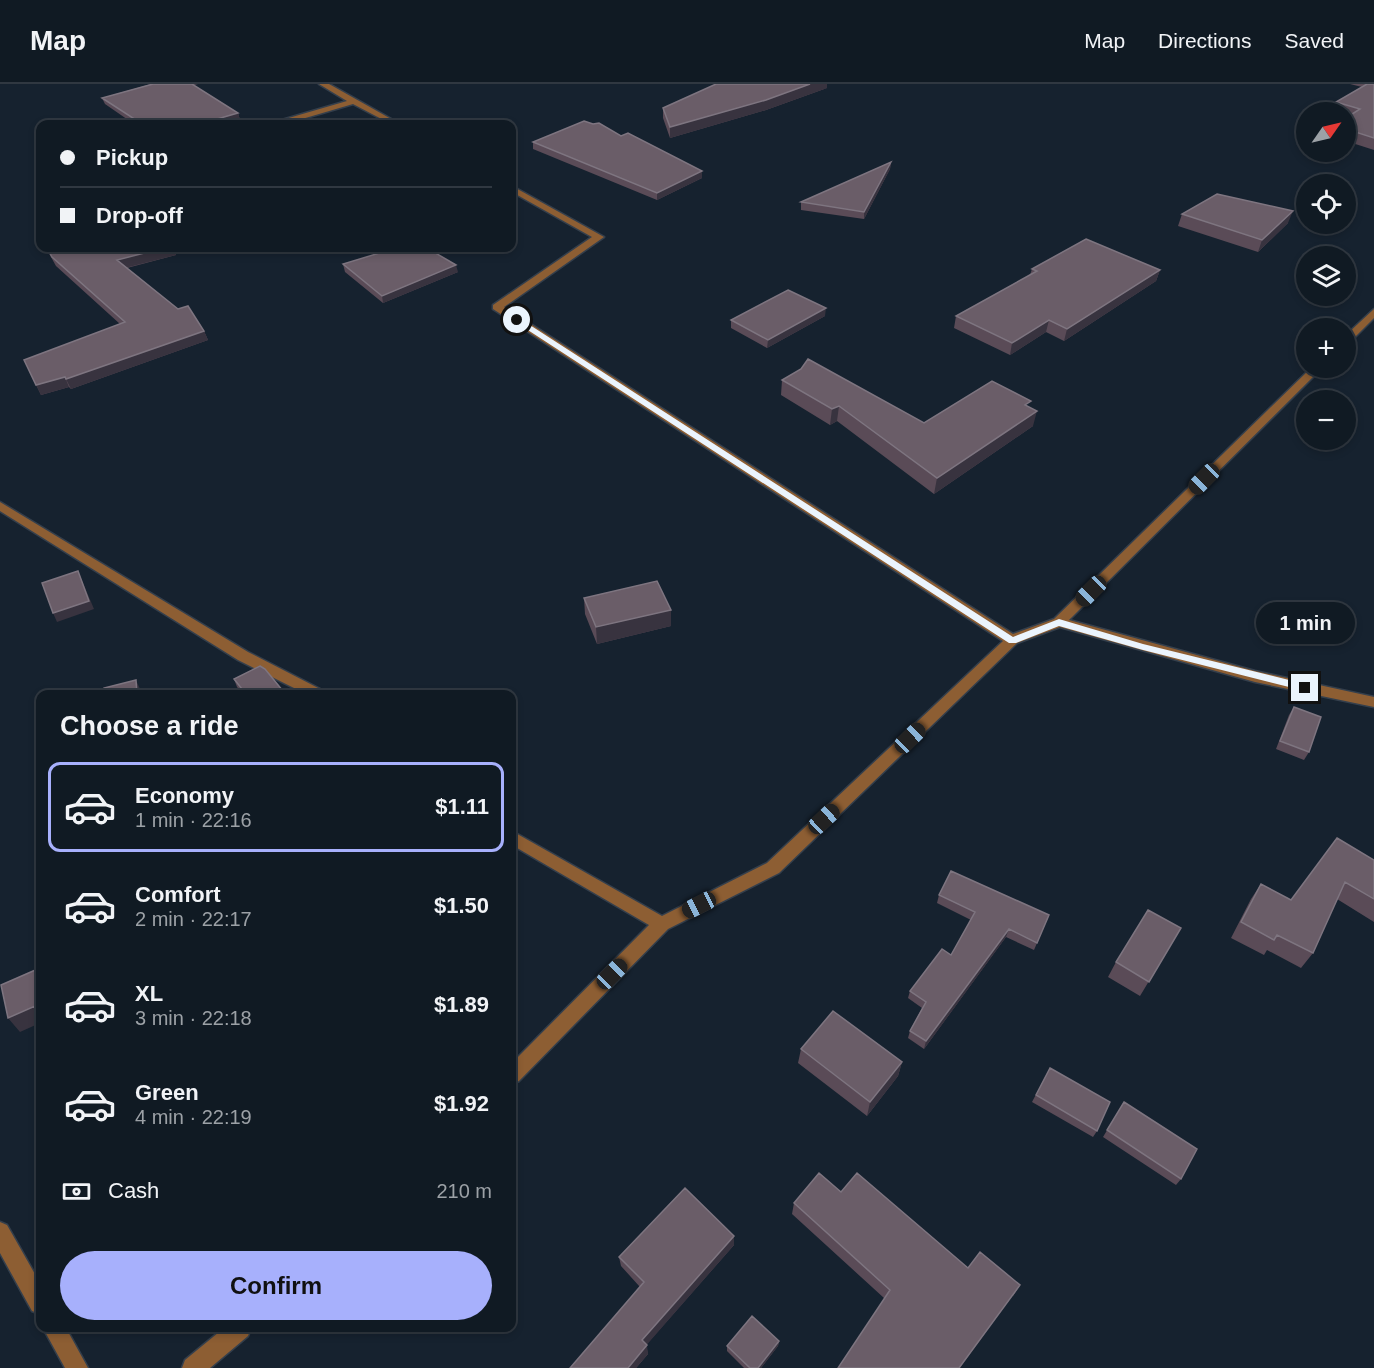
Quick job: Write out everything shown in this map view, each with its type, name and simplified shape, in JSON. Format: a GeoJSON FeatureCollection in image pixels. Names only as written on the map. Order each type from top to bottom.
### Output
{"type":"FeatureCollection","features":[{"type":"Feature","properties":{"kind":"street"},"geometry":{"type":"LineString","coordinates":[[329,85],[389,120]]}},
{"type":"Feature","properties":{"kind":"street"},"geometry":{"type":"LineString","coordinates":[[291,120],[354,101]]}},
{"type":"Feature","properties":{"kind":"street"},"geometry":{"type":"LineString","coordinates":[[516,191],[599,237],[497,307],[1012,640]]}},
{"type":"Feature","properties":{"kind":"street"},"geometry":{"type":"LineString","coordinates":[[1356,330],[1374,312]]}},
{"type":"Feature","properties":{"kind":"street"},"geometry":{"type":"LineString","coordinates":[[516,1071],[662,924],[773,868],[1012,640],[1059,622],[1307,378]]}},
{"type":"Feature","properties":{"kind":"street"},"geometry":{"type":"LineString","coordinates":[[0,506],[243,656],[309,690]]}},
{"type":"Feature","properties":{"kind":"street"},"geometry":{"type":"LineString","coordinates":[[1059,622],[1328,694],[1374,702]]}},
{"type":"Feature","properties":{"kind":"street"},"geometry":{"type":"LineString","coordinates":[[516,839],[662,924]]}},
{"type":"Feature","properties":{"kind":"street"},"geometry":{"type":"LineString","coordinates":[[0,1232],[36,1296]]}},
{"type":"Feature","properties":{"kind":"street"},"geometry":{"type":"LineString","coordinates":[[56,1332],[78,1368]]}},
{"type":"Feature","properties":{"kind":"street"},"geometry":{"type":"LineString","coordinates":[[193,1368],[235,1332]]}},
{"type":"Feature","properties":{"kind":"building"},"geometry":{"type":"Polygon","coordinates":[[[153,84],[192,84],[238,113],[214,120],[136,120],[102,98],[153,84]]]}},
{"type":"Feature","properties":{"kind":"building"},"geometry":{"type":"Polygon","coordinates":[[[716,84],[810,84],[766,100],[670,127],[663,108],[716,84]]]}},
{"type":"Feature","properties":{"kind":"building"},"geometry":{"type":"Polygon","coordinates":[[[1367,84],[1374,84],[1374,138],[1356,132],[1356,112],[1360,109],[1356,108],[1356,102],[1336,102],[1367,84]]]}},
{"type":"Feature","properties":{"kind":"building"},"geometry":{"type":"Polygon","coordinates":[[[584,121],[599,123],[621,136],[628,133],[702,171],[657,193],[533,142],[584,121]]]}},
{"type":"Feature","properties":{"kind":"building"},"geometry":{"type":"Polygon","coordinates":[[[891,162],[864,212],[801,202],[891,162]]]}},
{"type":"Feature","properties":{"kind":"building"},"geometry":{"type":"Polygon","coordinates":[[[1217,194],[1293,211],[1262,240],[1182,214],[1217,194]]]}},
{"type":"Feature","properties":{"kind":"building"},"geometry":{"type":"Polygon","coordinates":[[[1086,239],[1160,270],[1067,329],[1049,320],[1012,343],[956,316],[1037,271],[1032,269],[1086,239]]]}},
{"type":"Feature","properties":{"kind":"building"},"geometry":{"type":"Polygon","coordinates":[[[49,252],[148,252],[117,260],[178,309],[188,306],[204,331],[66,379],[65,377],[36,385],[24,360],[125,322],[49,252]]]}},
{"type":"Feature","properties":{"kind":"building"},"geometry":{"type":"Polygon","coordinates":[[[383,252],[434,252],[456,265],[382,296],[343,264],[383,252]]]}},
{"type":"Feature","properties":{"kind":"building"},"geometry":{"type":"Polygon","coordinates":[[[788,290],[826,308],[768,340],[731,320],[788,290]]]}},
{"type":"Feature","properties":{"kind":"building"},"geometry":{"type":"Polygon","coordinates":[[[808,359],[924,423],[992,381],[1031,401],[1025,405],[1037,411],[937,478],[839,406],[832,409],[782,380],[801,369],[808,359]]]}},
{"type":"Feature","properties":{"kind":"building"},"geometry":{"type":"Polygon","coordinates":[[[78,571],[89,601],[53,613],[42,583],[78,571]]]}},
{"type":"Feature","properties":{"kind":"building"},"geometry":{"type":"Polygon","coordinates":[[[657,581],[671,610],[596,627],[584,598],[657,581]]]}},
{"type":"Feature","properties":{"kind":"building"},"geometry":{"type":"Polygon","coordinates":[[[260,666],[282,690],[243,690],[234,679],[260,666]]]}},
{"type":"Feature","properties":{"kind":"building"},"geometry":{"type":"Polygon","coordinates":[[[136,680],[137,690],[104,690],[104,688],[136,680]]]}},
{"type":"Feature","properties":{"kind":"building"},"geometry":{"type":"Polygon","coordinates":[[[1294,707],[1321,717],[1309,752],[1280,741],[1294,707]]]}},
{"type":"Feature","properties":{"kind":"building"},"geometry":{"type":"Polygon","coordinates":[[[1337,838],[1374,860],[1374,899],[1345,882],[1313,953],[1277,935],[1274,940],[1241,922],[1261,884],[1291,900],[1337,838]]]}},
{"type":"Feature","properties":{"kind":"building"},"geometry":{"type":"Polygon","coordinates":[[[951,871],[1049,915],[1037,943],[1009,929],[926,1041],[910,1031],[926,1002],[910,991],[942,949],[951,955],[975,912],[939,895],[951,871]]]}},
{"type":"Feature","properties":{"kind":"building"},"geometry":{"type":"Polygon","coordinates":[[[1148,910],[1181,928],[1149,982],[1116,962],[1148,910]]]}},
{"type":"Feature","properties":{"kind":"building"},"geometry":{"type":"Polygon","coordinates":[[[36,970],[36,1011],[35,1006],[8,1018],[1,985],[36,970]]]}},
{"type":"Feature","properties":{"kind":"building"},"geometry":{"type":"Polygon","coordinates":[[[833,1011],[902,1062],[870,1102],[801,1049],[833,1011]]]}},
{"type":"Feature","properties":{"kind":"building"},"geometry":{"type":"Polygon","coordinates":[[[1050,1068],[1110,1102],[1097,1131],[1036,1095],[1050,1068]]]}},
{"type":"Feature","properties":{"kind":"building"},"geometry":{"type":"Polygon","coordinates":[[[1124,1102],[1197,1149],[1181,1179],[1107,1130],[1124,1102]]]}},
{"type":"Feature","properties":{"kind":"building"},"geometry":{"type":"Polygon","coordinates":[[[819,1173],[841,1192],[857,1173],[968,1268],[980,1252],[1020,1285],[959,1368],[838,1368],[890,1290],[794,1203],[819,1173]]]}},
{"type":"Feature","properties":{"kind":"building"},"geometry":{"type":"Polygon","coordinates":[[[685,1188],[734,1236],[642,1340],[647,1345],[628,1368],[570,1368],[644,1282],[619,1257],[685,1188]]]}},
{"type":"Feature","properties":{"kind":"building"},"geometry":{"type":"Polygon","coordinates":[[[752,1316],[779,1341],[758,1368],[750,1368],[727,1346],[752,1316]]]}},
{"type":"Feature","properties":{"kind":"route"},"geometry":{"type":"LineString","coordinates":[[517,320],[1012,640],[1059,622],[1143,647],[1305,688]]}}]}
